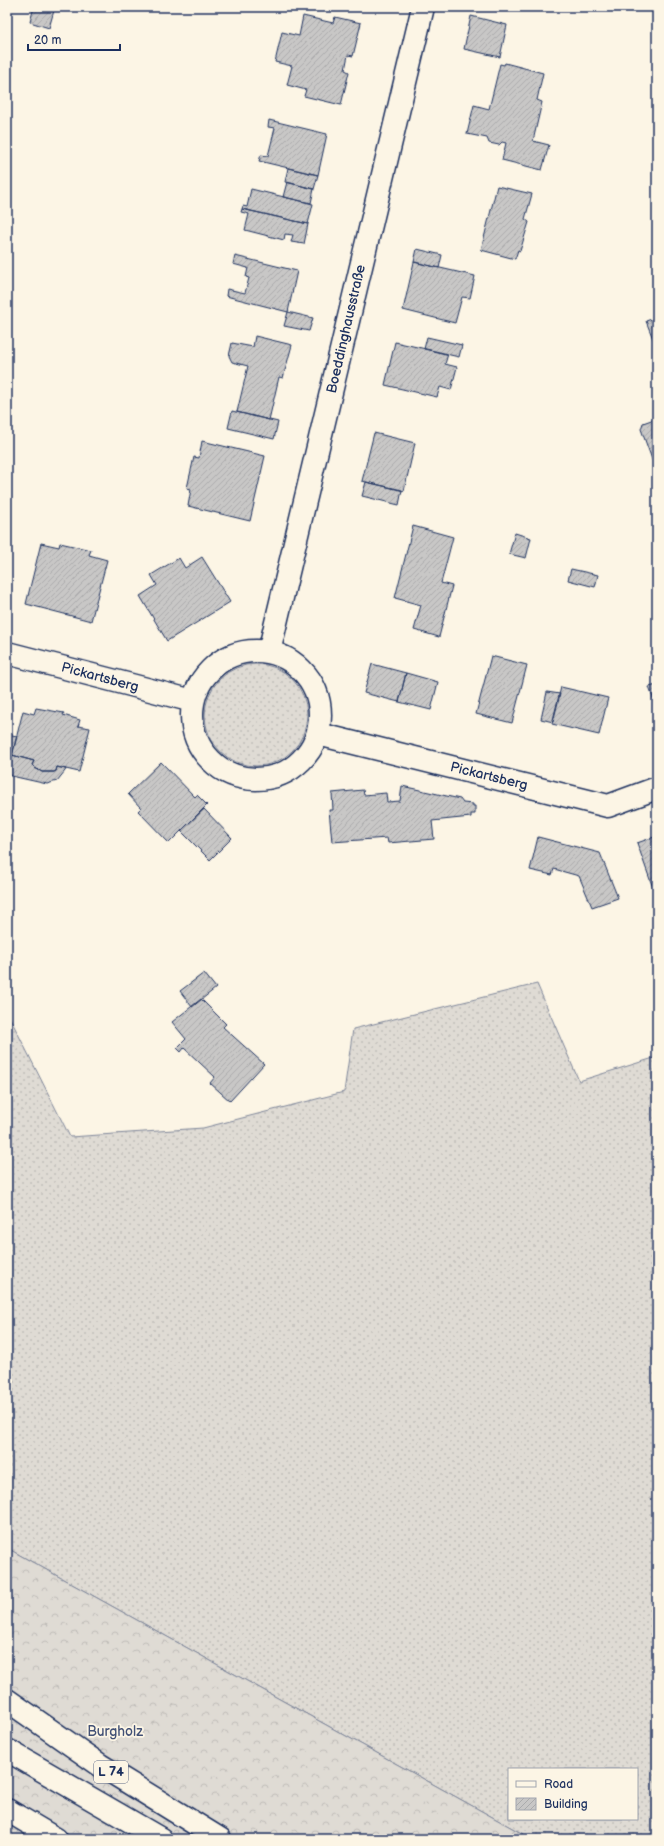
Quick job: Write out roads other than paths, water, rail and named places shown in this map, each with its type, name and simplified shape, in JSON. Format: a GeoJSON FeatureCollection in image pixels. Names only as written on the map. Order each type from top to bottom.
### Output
{"type":"FeatureCollection","features":[{"type":"Feature","properties":{"kind":"main road","name":"Boeddinghausstraße"},"geometry":{"type":"LineString","coordinates":[[269,652],[423,7]]}},
{"type":"Feature","properties":{"kind":"main road"},"geometry":{"type":"LineString","coordinates":[[249,651],[269,652],[286,658],[301,668],[312,682],[319,698],[321,716],[318,734],[309,753],[294,768],[275,777],[253,780],[232,775],[212,763],[199,745],[192,724],[193,701],[200,683],[213,667],[230,656],[249,651]]}},
{"type":"Feature","properties":{"kind":"main road","name":"Pickartsberg"},"geometry":{"type":"LineString","coordinates":[[7,653],[193,701]]}},
{"type":"Feature","properties":{"kind":"main road","name":"Pickartsberg"},"geometry":{"type":"LineString","coordinates":[[318,734],[608,806],[657,788]]}},
{"type":"Feature","properties":{"kind":"main road","name":"L 74"},"geometry":{"type":"LineString","coordinates":[[7,1700],[100,1765],[220,1839]]}},
{"type":"Feature","properties":{"kind":"main road"},"geometry":{"type":"LineString","coordinates":[[7,1750],[161,1839]]}},
{"type":"Feature","properties":{"kind":"main road"},"geometry":{"type":"LineString","coordinates":[[7,1810],[56,1839]]}},
{"type":"Feature","properties":{"kind":"park label","name":"Burgholz"},"geometry":{"type":"Point","coordinates":[115,1731]}}]}
